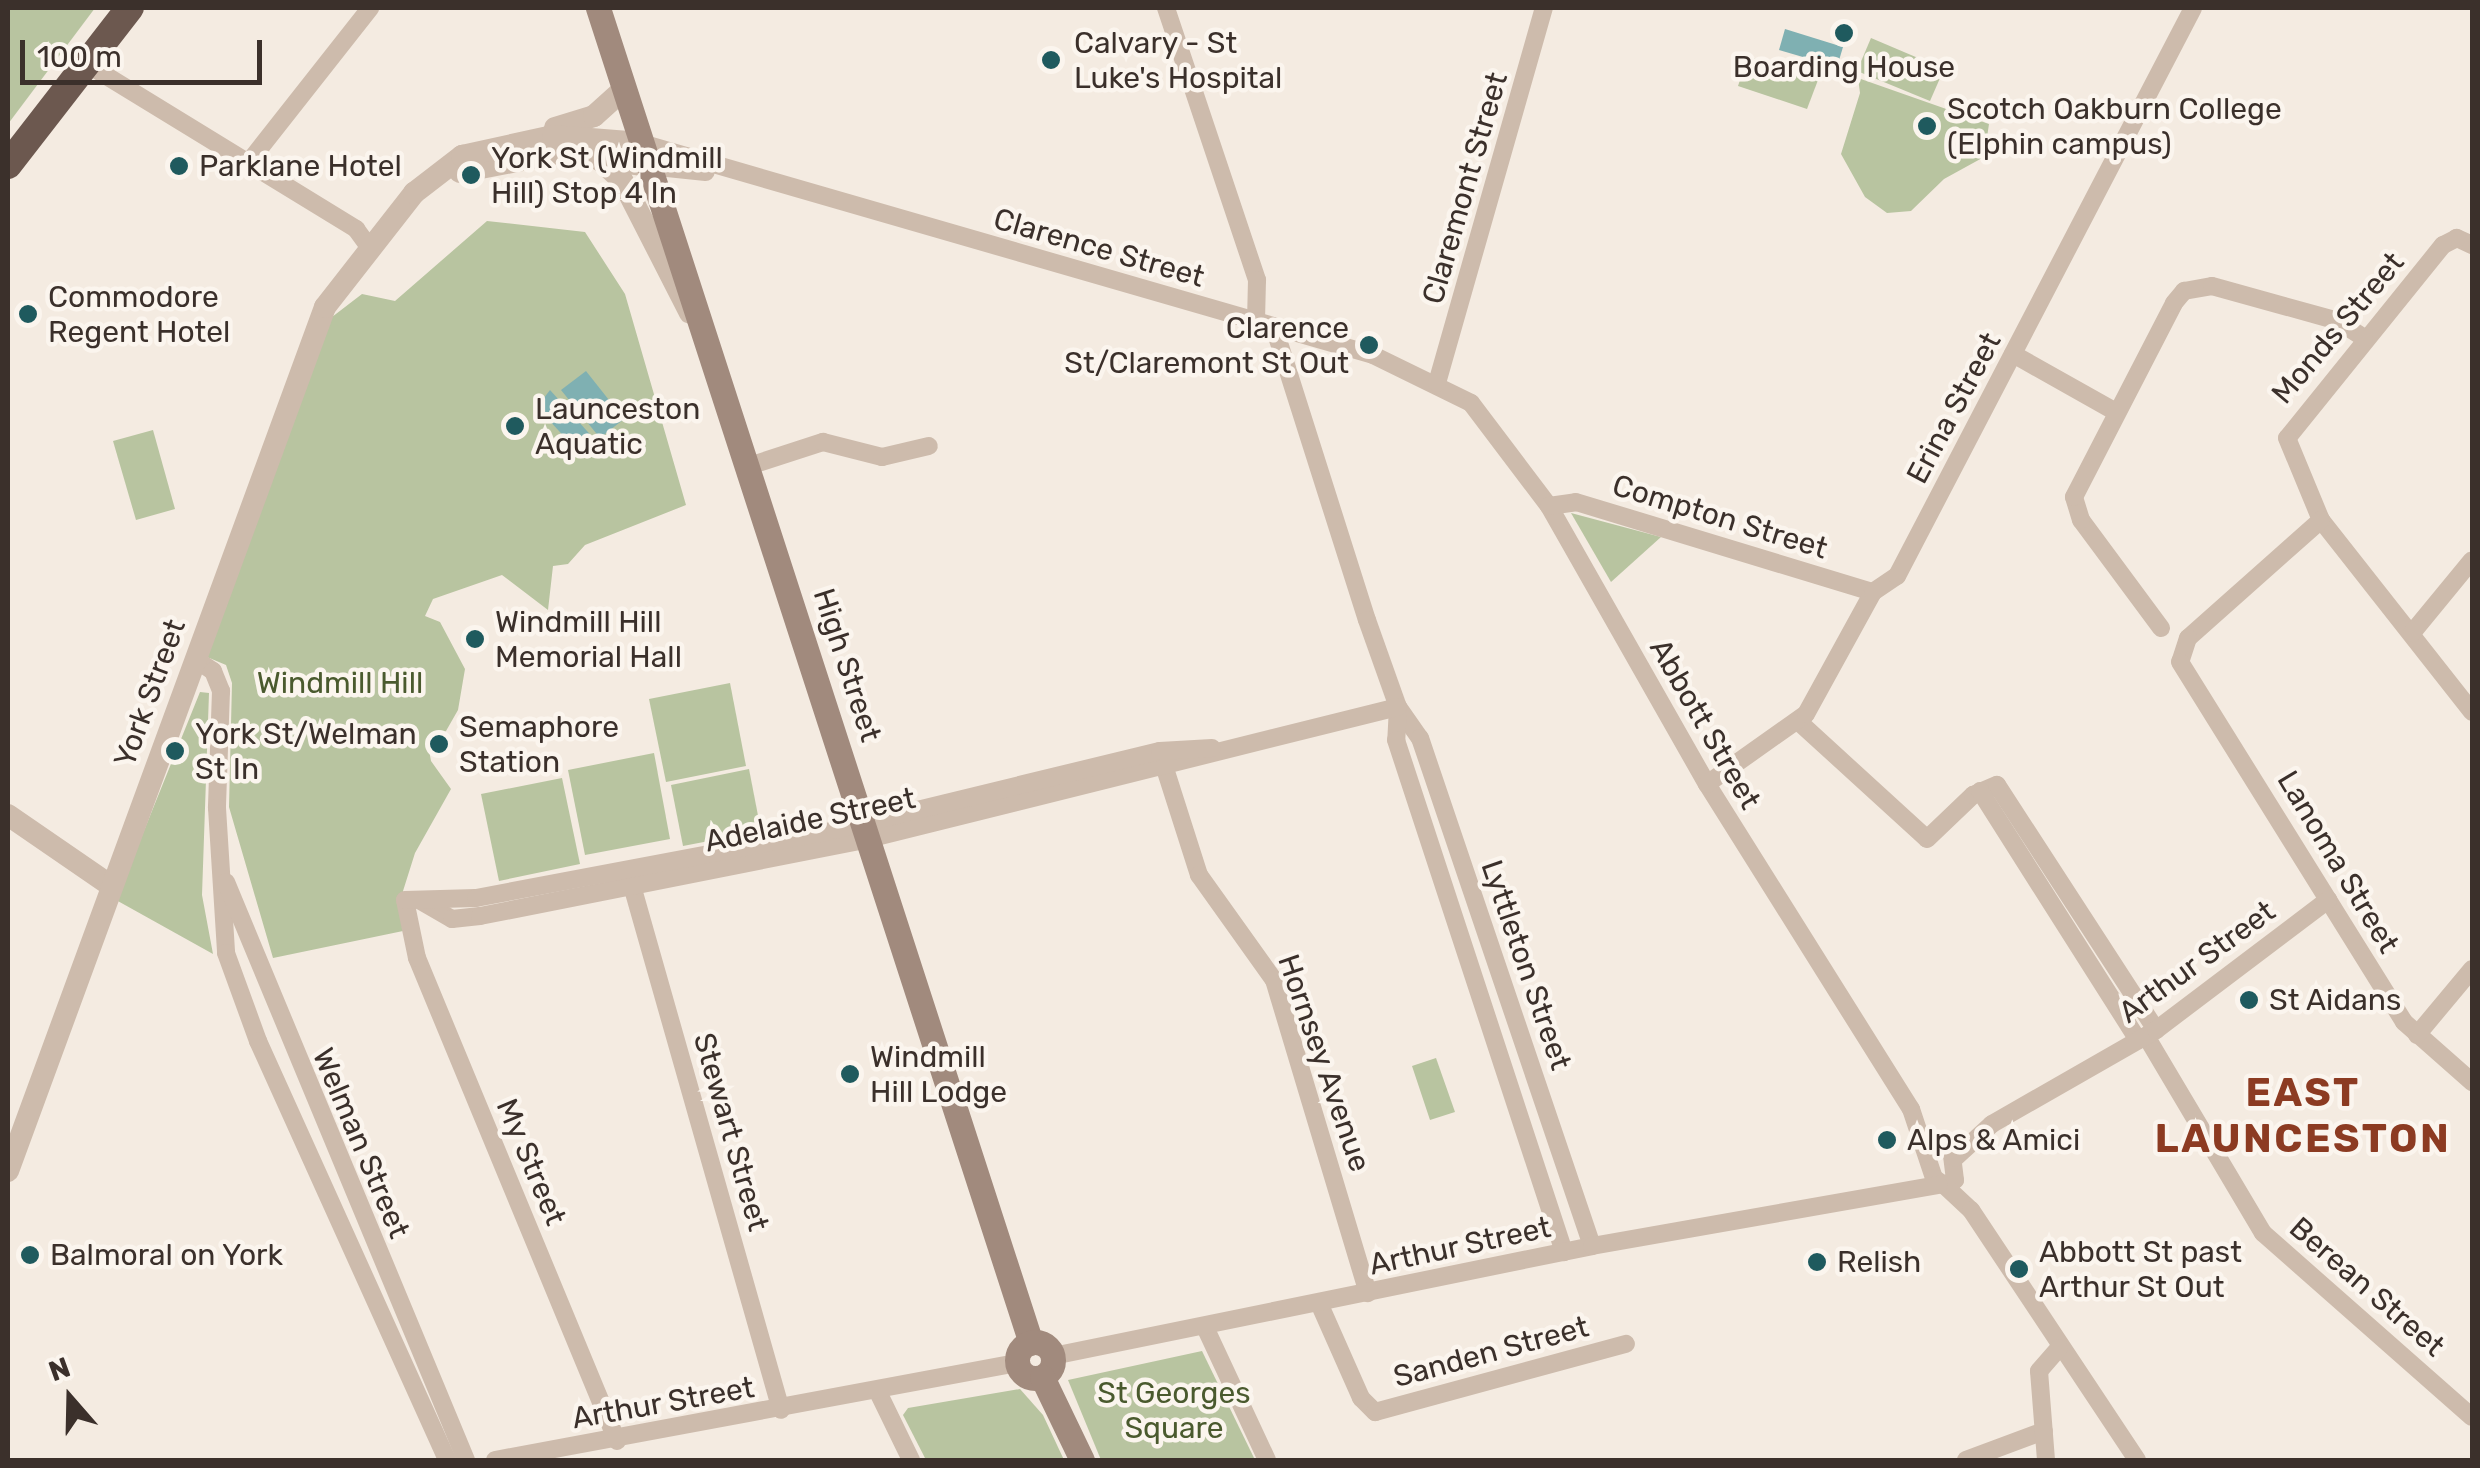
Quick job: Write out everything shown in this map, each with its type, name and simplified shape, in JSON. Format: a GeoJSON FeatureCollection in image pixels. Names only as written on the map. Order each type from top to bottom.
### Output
{"type":"FeatureCollection","features":[{"type":"Feature","properties":{"kind":"highway"},"geometry":{"type":"LineString","coordinates":[[8,165],[130,8]]}},
{"type":"Feature","properties":{"kind":"main road","name":"High Street"},"geometry":{"type":"LineString","coordinates":[[598,8],[1036,1360],[1082,1460]]}},
{"type":"Feature","properties":{"kind":"street"},"geometry":{"type":"LineString","coordinates":[[249,162],[370,8]]}},
{"type":"Feature","properties":{"kind":"street","name":"Lyttleton Street"},"geometry":{"type":"LineString","coordinates":[[1166,8],[1258,280],[1265,324],[1398,707],[1420,738],[1592,1246]]}},
{"type":"Feature","properties":{"kind":"street","name":"Claremont Street"},"geometry":{"type":"LineString","coordinates":[[1437,384],[1544,8]]}},
{"type":"Feature","properties":{"kind":"street","name":"Erina Street"},"geometry":{"type":"LineString","coordinates":[[1707,784],[1799,722],[1873,592],[1897,576],[2192,8]]}},
{"type":"Feature","properties":{"kind":"street"},"geometry":{"type":"LineString","coordinates":[[87,64],[356,229],[369,248]]}},
{"type":"Feature","properties":{"kind":"street"},"geometry":{"type":"LineString","coordinates":[[518,140],[594,116],[624,89]]}},
{"type":"Feature","properties":{"kind":"street","name":"York Street"},"geometry":{"type":"LineString","coordinates":[[8,1171],[304,353],[337,287],[447,164],[518,140],[574,135],[644,154]]}},
{"type":"Feature","properties":{"kind":"street","name":"York Street"},"geometry":{"type":"LineString","coordinates":[[369,248],[462,171],[543,154],[644,154]]}},
{"type":"Feature","properties":{"kind":"street","name":"Clarence Street"},"geometry":{"type":"LineString","coordinates":[[644,154],[742,176],[1373,355],[1437,384]]}},
{"type":"Feature","properties":{"kind":"street"},"geometry":{"type":"LineString","coordinates":[[594,155],[622,180],[704,338]]}},
{"type":"Feature","properties":{"kind":"street","name":"Monds Street"},"geometry":{"type":"LineString","coordinates":[[2321,520],[2287,438],[2364,338],[2443,246],[2465,242]]}},
{"type":"Feature","properties":{"kind":"street"},"geometry":{"type":"LineString","coordinates":[[2161,628],[2075,509],[2079,483],[2174,302],[2196,287],[2338,321],[2364,338]]}},
{"type":"Feature","properties":{"kind":"street"},"geometry":{"type":"LineString","coordinates":[[2013,354],[2116,412]]}},
{"type":"Feature","properties":{"kind":"street","name":"Abbott Street"},"geometry":{"type":"LineString","coordinates":[[1437,384],[1492,423],[1549,506],[1707,784],[1910,1109],[1941,1185]]}},
{"type":"Feature","properties":{"kind":"street"},"geometry":{"type":"LineString","coordinates":[[748,466],[823,442],[882,457],[929,446]]}},
{"type":"Feature","properties":{"kind":"street","name":"Compton Street"},"geometry":{"type":"LineString","coordinates":[[1549,506],[1576,502],[1873,592]]}},
{"type":"Feature","properties":{"kind":"street"},"geometry":{"type":"LineString","coordinates":[[2321,520],[2472,712]]}},
{"type":"Feature","properties":{"kind":"street","name":"Lanoma Street"},"geometry":{"type":"LineString","coordinates":[[2321,520],[2178,654],[2328,900],[2417,1036],[2472,1082]]}},
{"type":"Feature","properties":{"kind":"street"},"geometry":{"type":"LineString","coordinates":[[2412,634],[2472,560]]}},
{"type":"Feature","properties":{"kind":"street","name":"Welman Street"},"geometry":{"type":"LineString","coordinates":[[194,660],[212,671],[221,691],[218,842],[222,936],[233,973],[447,1460]]}},
{"type":"Feature","properties":{"kind":"street","name":"Lyttleton Street"},"geometry":{"type":"LineString","coordinates":[[1398,707],[1396,740],[1564,1252]]}},
{"type":"Feature","properties":{"kind":"street","name":"Adelaide Street"},"geometry":{"type":"LineString","coordinates":[[412,900],[452,918],[478,907],[838,837],[942,809],[1398,707]]}},
{"type":"Feature","properties":{"kind":"street","name":"Berean Street"},"geometry":{"type":"LineString","coordinates":[[1799,722],[1927,839],[1980,791],[1997,785],[2263,1233],[2472,1416]]}},
{"type":"Feature","properties":{"kind":"street","name":"Hornsey Avenue"},"geometry":{"type":"LineString","coordinates":[[1162,759],[1199,875],[1274,980],[1368,1294]]}},
{"type":"Feature","properties":{"kind":"street"},"geometry":{"type":"LineString","coordinates":[[8,815],[110,885]]}},
{"type":"Feature","properties":{"kind":"street","name":"Welman Street"},"geometry":{"type":"LineString","coordinates":[[218,842],[247,944],[466,1460]]}},
{"type":"Feature","properties":{"kind":"street","name":"Stewart Street"},"geometry":{"type":"LineString","coordinates":[[630,878],[781,1410]]}},
{"type":"Feature","properties":{"kind":"street","name":"My Street"},"geometry":{"type":"LineString","coordinates":[[412,900],[417,958],[616,1441]]}},
{"type":"Feature","properties":{"kind":"street","name":"Arthur Street"},"geometry":{"type":"LineString","coordinates":[[1944,1138],[1992,1124],[2146,1035],[2328,900]]}},
{"type":"Feature","properties":{"kind":"street"},"geometry":{"type":"LineString","coordinates":[[2417,1036],[2472,969]]}},
{"type":"Feature","properties":{"kind":"street","name":"Abbott Street"},"geometry":{"type":"LineString","coordinates":[[1910,1109],[1944,1138]]}},
{"type":"Feature","properties":{"kind":"street","name":"Arthur Street"},"geometry":{"type":"LineString","coordinates":[[495,1460],[878,1392],[1592,1246],[1941,1185],[1992,1124]]}},
{"type":"Feature","properties":{"kind":"street"},"geometry":{"type":"LineString","coordinates":[[1930,1160],[1944,1138]]}},
{"type":"Feature","properties":{"kind":"street"},"geometry":{"type":"LineString","coordinates":[[1944,1138],[1971,1210],[2059,1348],[2138,1460]]}},
{"type":"Feature","properties":{"kind":"street","name":"Arthur Street"},"geometry":{"type":"LineString","coordinates":[[1879,1193],[1930,1160]]}},
{"type":"Feature","properties":{"kind":"street"},"geometry":{"type":"LineString","coordinates":[[1941,1185],[1971,1210]]}},
{"type":"Feature","properties":{"kind":"street","name":"Sanden Street"},"geometry":{"type":"LineString","coordinates":[[1319,1303],[1360,1398],[1375,1412],[1626,1344]]}},
{"type":"Feature","properties":{"kind":"street"},"geometry":{"type":"LineString","coordinates":[[1204,1327],[1268,1460]]}},
{"type":"Feature","properties":{"kind":"street"},"geometry":{"type":"LineString","coordinates":[[2046,1460],[2038,1371],[2059,1348]]}},
{"type":"Feature","properties":{"kind":"street"},"geometry":{"type":"LineString","coordinates":[[878,1392],[911,1460]]}},
{"type":"Feature","properties":{"kind":"street"},"geometry":{"type":"LineString","coordinates":[[1966,1460],[2044,1431]]}},
{"type":"Feature","properties":{"kind":"green space"},"geometry":{"type":"Polygon","coordinates":[[[8,8],[95,8],[8,124],[8,8]]]}},
{"type":"Feature","properties":{"kind":"green space"},"geometry":{"type":"Polygon","coordinates":[[[1871,38],[1944,69],[1930,101],[1857,71],[1871,38]]]}},
{"type":"Feature","properties":{"kind":"green space"},"geometry":{"type":"Polygon","coordinates":[[[1748,56],[1818,80],[1807,109],[1738,86],[1748,56]]]}},
{"type":"Feature","properties":{"kind":"green space"},"geometry":{"type":"Polygon","coordinates":[[[1858,78],[1989,124],[1984,157],[1944,179],[1911,211],[1887,213],[1865,197],[1841,154],[1860,93],[1858,78]]]}},
{"type":"Feature","properties":{"kind":"green space","name":"Windmill Hill"},"geometry":{"type":"Polygon","coordinates":[[[487,221],[585,232],[625,294],[686,505],[585,545],[568,564],[553,566],[548,610],[502,575],[433,599],[425,616],[440,622],[465,669],[458,710],[446,731],[428,744],[431,761],[451,789],[415,853],[403,891],[403,931],[273,958],[229,807],[232,683],[226,665],[207,657],[332,317],[362,294],[395,301],[487,221]]]}},
{"type":"Feature","properties":{"kind":"green space"},"geometry":{"type":"Polygon","coordinates":[[[153,430],[175,509],[136,520],[113,441],[153,430]]]}},
{"type":"Feature","properties":{"kind":"green space"},"geometry":{"type":"Polygon","coordinates":[[[1571,513],[1661,537],[1611,582],[1571,513]]]}},
{"type":"Feature","properties":{"kind":"green space"},"geometry":{"type":"Polygon","coordinates":[[[730,683],[746,766],[666,782],[649,699],[730,683]]]}},
{"type":"Feature","properties":{"kind":"green space"},"geometry":{"type":"Polygon","coordinates":[[[200,692],[209,693],[202,895],[213,954],[116,900],[200,692]]]}},
{"type":"Feature","properties":{"kind":"green space"},"geometry":{"type":"Polygon","coordinates":[[[654,753],[670,839],[585,855],[568,770],[654,753]]]}},
{"type":"Feature","properties":{"kind":"green space"},"geometry":{"type":"Polygon","coordinates":[[[749,769],[761,831],[683,846],[671,785],[749,769]]]}},
{"type":"Feature","properties":{"kind":"green space"},"geometry":{"type":"Polygon","coordinates":[[[562,778],[580,864],[499,881],[481,794],[562,778]]]}},
{"type":"Feature","properties":{"kind":"green space"},"geometry":{"type":"Polygon","coordinates":[[[1436,1058],[1455,1112],[1430,1120],[1412,1066],[1436,1058]]]}},
{"type":"Feature","properties":{"kind":"green space","name":"St Georges Square"},"geometry":{"type":"Polygon","coordinates":[[[1202,1351],[1255,1460],[1101,1460],[1068,1380],[1202,1351]]]}},
{"type":"Feature","properties":{"kind":"green space","name":"St Georges Square"},"geometry":{"type":"Polygon","coordinates":[[[1020,1389],[1043,1415],[1064,1460],[926,1460],[903,1415],[908,1408],[1020,1389]]]}},
{"type":"Feature","properties":{"kind":"water"},"geometry":{"type":"Polygon","coordinates":[[[1785,29],[1843,47],[1837,67],[1779,50],[1785,29]]]}},
{"type":"Feature","properties":{"kind":"water"},"geometry":{"type":"Polygon","coordinates":[[[586,371],[624,419],[600,438],[561,390],[586,371]]]}},
{"type":"Feature","properties":{"kind":"water"},"geometry":{"type":"Polygon","coordinates":[[[550,390],[596,441],[580,454],[537,407],[550,390]]]}},
{"type":"Feature","properties":{"kind":"place","name":"Boarding House"},"geometry":{"type":"Point","coordinates":[1844,33]}},
{"type":"Feature","properties":{"kind":"place","name":"Calvary - St Luke's Hospital"},"geometry":{"type":"Point","coordinates":[1051,60]}},
{"type":"Feature","properties":{"kind":"place","name":"Scotch Oakburn College (Elphin campus)"},"geometry":{"type":"Point","coordinates":[1927,126]}},
{"type":"Feature","properties":{"kind":"place","name":"Parklane Hotel"},"geometry":{"type":"Point","coordinates":[179,166]}},
{"type":"Feature","properties":{"kind":"place","name":"York St (Windmill Hill) Stop 4 In"},"geometry":{"type":"Point","coordinates":[471,175]}},
{"type":"Feature","properties":{"kind":"place","name":"Commodore Regent Hotel"},"geometry":{"type":"Point","coordinates":[28,314]}},
{"type":"Feature","properties":{"kind":"place","name":"Clarence St/Claremont St Out"},"geometry":{"type":"Point","coordinates":[1369,345]}},
{"type":"Feature","properties":{"kind":"place","name":"Launceston Aquatic"},"geometry":{"type":"Point","coordinates":[515,426]}},
{"type":"Feature","properties":{"kind":"place","name":"Windmill Hill Memorial Hall"},"geometry":{"type":"Point","coordinates":[475,639]}},
{"type":"Feature","properties":{"kind":"place","name":"Semaphore Station"},"geometry":{"type":"Point","coordinates":[439,744]}},
{"type":"Feature","properties":{"kind":"place","name":"York St/Welman St In"},"geometry":{"type":"Point","coordinates":[175,751]}},
{"type":"Feature","properties":{"kind":"place","name":"St Aidans"},"geometry":{"type":"Point","coordinates":[2249,1000]}},
{"type":"Feature","properties":{"kind":"place","name":"Windmill Hill Lodge"},"geometry":{"type":"Point","coordinates":[850,1074]}},
{"type":"Feature","properties":{"kind":"place","name":"Alps & Amici"},"geometry":{"type":"Point","coordinates":[1887,1140]}},
{"type":"Feature","properties":{"kind":"place","name":"Balmoral on York"},"geometry":{"type":"Point","coordinates":[30,1255]}},
{"type":"Feature","properties":{"kind":"place","name":"Relish"},"geometry":{"type":"Point","coordinates":[1817,1262]}},
{"type":"Feature","properties":{"kind":"place","name":"Abbott St past Arthur St Out"},"geometry":{"type":"Point","coordinates":[2019,1269]}},
{"type":"Feature","properties":{"kind":"district","name":"EAST LAUNCESTON"},"geometry":{"type":"Point","coordinates":[2303,1116]}}]}
